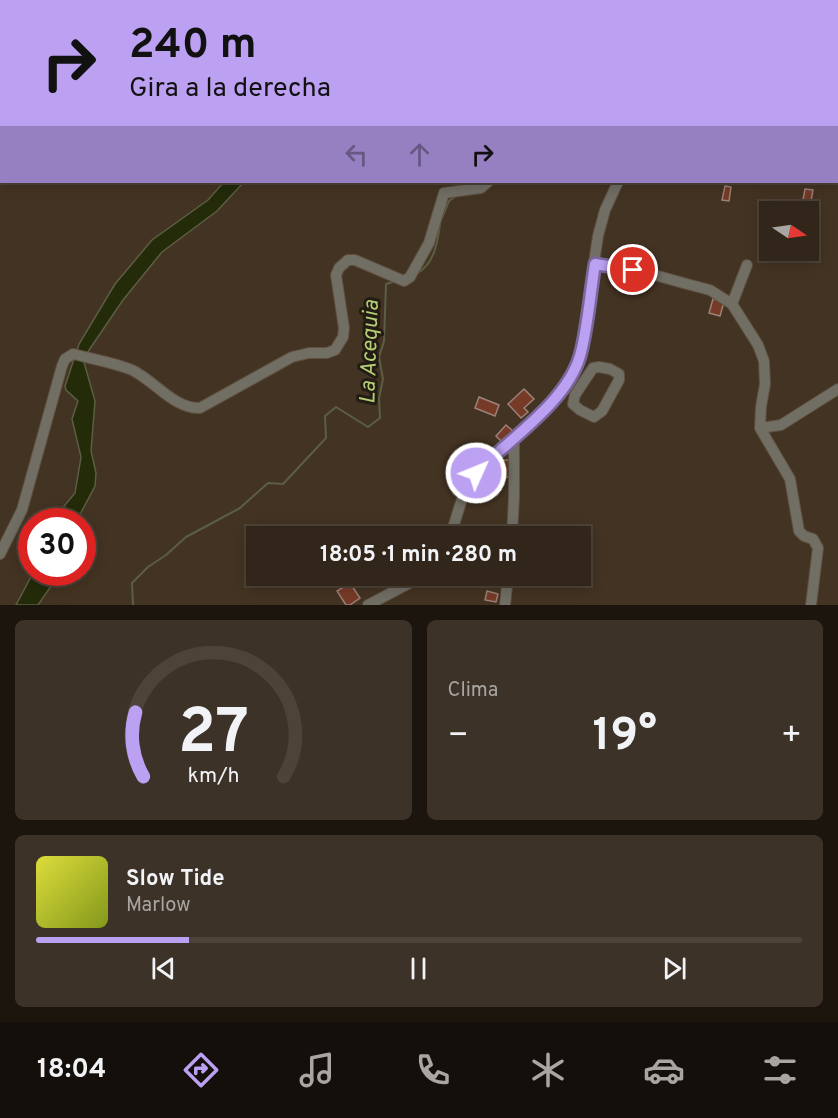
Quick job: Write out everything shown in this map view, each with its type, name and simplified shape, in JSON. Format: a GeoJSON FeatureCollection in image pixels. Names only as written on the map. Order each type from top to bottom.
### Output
{"type":"FeatureCollection","features":[{"type":"Feature","properties":{"kind":"street"},"geometry":{"type":"LineString","coordinates":[[0,554],[22,510],[65,359],[73,354],[132,371],[186,407],[200,408],[292,357],[309,352],[327,353],[335,350],[344,328],[336,274],[343,263],[355,260],[404,281],[410,277],[429,243],[444,193],[481,188],[487,183]]}},
{"type":"Feature","properties":{"kind":"street"},"geometry":{"type":"LineString","coordinates":[[454,526],[467,486],[476,473],[551,404],[569,380],[579,356],[598,236],[605,210],[618,183]]}},
{"type":"Feature","properties":{"kind":"street"},"geometry":{"type":"LineString","coordinates":[[595,264],[633,270],[711,290],[732,304],[758,345],[764,362],[765,384],[760,428],[789,478],[799,531],[804,536],[813,539],[818,548],[811,605]]}},
{"type":"Feature","properties":{"kind":"street"},"geometry":{"type":"LineString","coordinates":[[732,304],[747,264]]}},
{"type":"Feature","properties":{"kind":"street"},"geometry":{"type":"LineString","coordinates":[[593,368],[610,369],[619,374],[619,380],[602,411],[594,417],[573,404],[580,387],[593,368]]}},
{"type":"Feature","properties":{"kind":"street"},"geometry":{"type":"LineString","coordinates":[[569,380],[580,387]]}},
{"type":"Feature","properties":{"kind":"street"},"geometry":{"type":"LineString","coordinates":[[760,428],[781,425],[838,389]]}},
{"type":"Feature","properties":{"kind":"street"},"geometry":{"type":"LineString","coordinates":[[513,437],[513,526]]}},
{"type":"Feature","properties":{"kind":"street"},"geometry":{"type":"LineString","coordinates":[[368,605],[404,586]]}},
{"type":"Feature","properties":{"kind":"street"},"geometry":{"type":"LineString","coordinates":[[505,605],[507,586]]}},
{"type":"Feature","properties":{"kind":"shaded area"},"geometry":{"type":"Polygon","coordinates":[[[223,183],[243,183],[217,211],[162,252],[123,300],[83,359],[95,401],[91,451],[96,473],[95,486],[83,508],[63,508],[75,493],[81,457],[72,419],[78,401],[66,390],[65,386],[79,344],[115,284],[152,240],[208,200],[223,183]]]}},
{"type":"Feature","properties":{"kind":"shaded area"},"geometry":{"type":"Polygon","coordinates":[[[26,586],[51,586],[38,605],[16,605],[26,586]]]}},
{"type":"Feature","properties":{"kind":"building"},"geometry":{"type":"Polygon","coordinates":[[[725,186],[731,187],[729,201],[722,200],[725,186]]]}},
{"type":"Feature","properties":{"kind":"building"},"geometry":{"type":"Polygon","coordinates":[[[805,189],[813,190],[811,201],[803,200],[805,189]]]}},
{"type":"Feature","properties":{"kind":"building"},"geometry":{"type":"Polygon","coordinates":[[[713,299],[724,302],[720,316],[709,313],[713,299]]]}},
{"type":"Feature","properties":{"kind":"building"},"geometry":{"type":"Polygon","coordinates":[[[524,389],[534,399],[524,408],[528,412],[521,418],[508,404],[524,389]]]}},
{"type":"Feature","properties":{"kind":"building"},"geometry":{"type":"Polygon","coordinates":[[[479,397],[499,405],[495,416],[475,408],[479,397]]]}},
{"type":"Feature","properties":{"kind":"building"},"geometry":{"type":"Polygon","coordinates":[[[506,425],[513,431],[502,442],[496,436],[506,425]]]}},
{"type":"Feature","properties":{"kind":"building"},"geometry":{"type":"Polygon","coordinates":[[[502,460],[511,460],[511,477],[502,477],[502,460]]]}},
{"type":"Feature","properties":{"kind":"building"},"geometry":{"type":"Polygon","coordinates":[[[345,586],[352,586],[360,598],[346,605],[337,591],[345,586]]]}},
{"type":"Feature","properties":{"kind":"building"},"geometry":{"type":"Polygon","coordinates":[[[487,591],[498,594],[496,602],[485,600],[487,591]]]}},
{"type":"Feature","properties":{"kind":"waterway","name":"La Acequia"},"geometry":{"type":"LineString","coordinates":[[442,218],[449,201],[456,196]]}},
{"type":"Feature","properties":{"kind":"waterway","name":"La Acequia"},"geometry":{"type":"LineString","coordinates":[[417,273],[431,258],[440,224]]}},
{"type":"Feature","properties":{"kind":"waterway","name":"La Acequia"},"geometry":{"type":"LineString","coordinates":[[133,605],[132,583],[148,567],[186,537],[240,508],[268,483],[283,484],[326,438],[325,416],[336,407],[368,427],[380,418],[379,398],[383,379],[379,357],[384,341],[386,284],[396,281]]}},
{"type":"Feature","properties":{"kind":"route"},"geometry":{"type":"LineString","coordinates":[[476,473],[551,404],[571,376],[579,356],[595,264],[633,270]]}}]}
